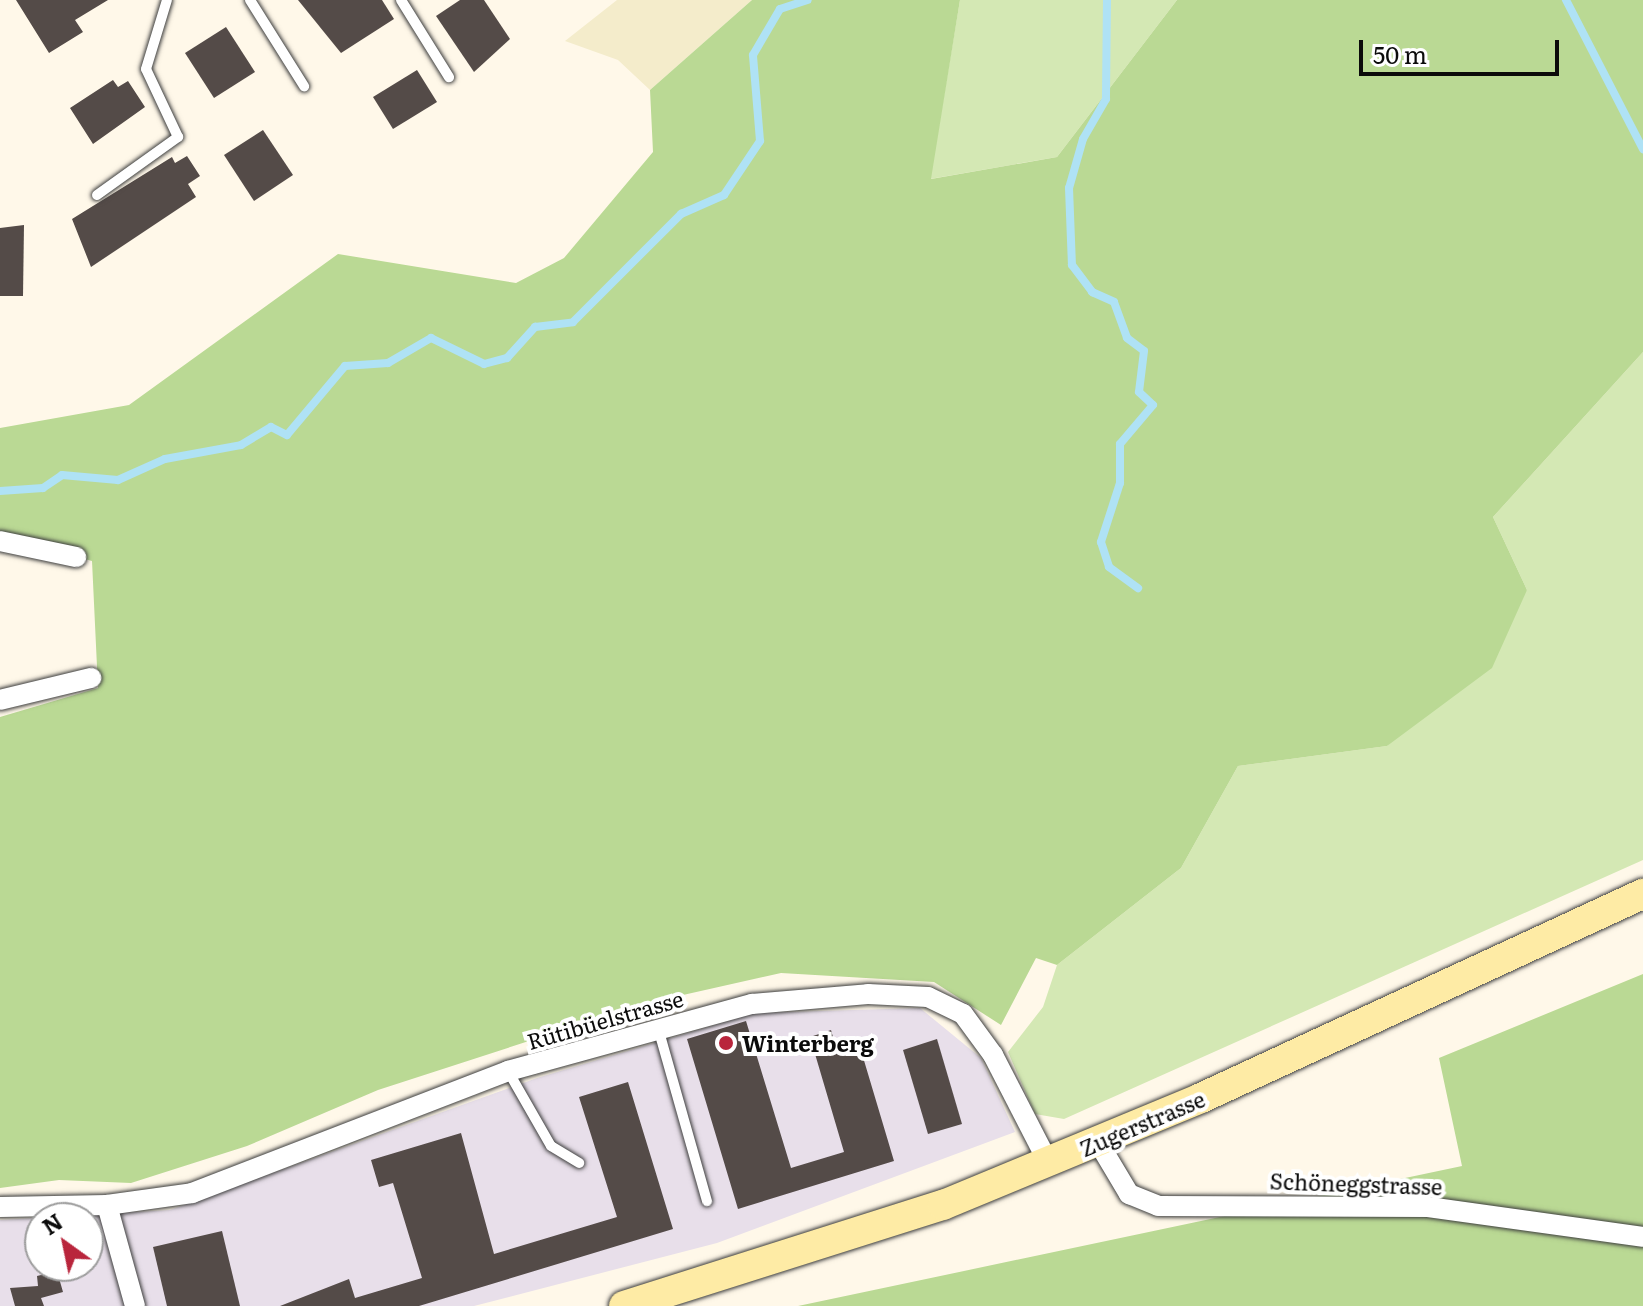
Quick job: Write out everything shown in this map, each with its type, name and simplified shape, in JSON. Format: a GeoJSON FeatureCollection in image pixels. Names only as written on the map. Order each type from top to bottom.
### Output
{"type":"FeatureCollection","features":[{"type":"Feature","properties":{"kind":"main road","name":"Zugerstrasse"},"geometry":{"type":"LineString","coordinates":[[624,1306],[862,1233],[1098,1142],[1643,894]]}},
{"type":"Feature","properties":{"kind":"street"},"geometry":{"type":"LineString","coordinates":[[0,541],[76,557]]}},
{"type":"Feature","properties":{"kind":"street"},"geometry":{"type":"LineString","coordinates":[[0,700],[91,678]]}},
{"type":"Feature","properties":{"kind":"street","name":"Rütibüelstrasse"},"geometry":{"type":"LineString","coordinates":[[0,1207],[107,1205],[192,1193],[508,1071],[658,1028],[805,997],[928,997],[963,1014],[993,1055],[1020,1114],[1048,1162]]}},
{"type":"Feature","properties":{"kind":"street","name":"Schöneggstrasse"},"geometry":{"type":"LineString","coordinates":[[1098,1142],[1129,1194],[1158,1206],[1428,1207],[1643,1237]]}},
{"type":"Feature","properties":{"kind":"street"},"geometry":{"type":"LineString","coordinates":[[107,1205],[135,1306]]}},
{"type":"Feature","properties":{"kind":"lane"},"geometry":{"type":"LineString","coordinates":[[97,195],[178,137],[146,69],[167,0]]}},
{"type":"Feature","properties":{"kind":"lane"},"geometry":{"type":"LineString","coordinates":[[250,0],[304,86]]}},
{"type":"Feature","properties":{"kind":"lane"},"geometry":{"type":"LineString","coordinates":[[401,0],[449,77]]}},
{"type":"Feature","properties":{"kind":"lane"},"geometry":{"type":"LineString","coordinates":[[658,1028],[707,1201]]}},
{"type":"Feature","properties":{"kind":"lane"},"geometry":{"type":"LineString","coordinates":[[508,1071],[551,1146],[579,1163]]}},
{"type":"Feature","properties":{"kind":"shaded area"},"geometry":{"type":"Polygon","coordinates":[[[617,0],[752,0],[650,90],[618,60],[565,41],[617,0]]]}},
{"type":"Feature","properties":{"kind":"shaded area"},"geometry":{"type":"Polygon","coordinates":[[[920,1008],[981,1058],[1015,1132],[717,1243],[474,1306],[0,1306],[0,1220],[24,1219],[24,1282],[104,1282],[104,1214],[170,1210],[537,1078],[755,1013],[920,1008]]]}},
{"type":"Feature","properties":{"kind":"green space"},"geometry":{"type":"Polygon","coordinates":[[[752,0],[960,0],[931,179],[1057,157],[1177,0],[1643,0],[1643,352],[1493,517],[1527,590],[1492,668],[1387,746],[1238,766],[1181,868],[1057,965],[1036,958],[1001,1025],[934,982],[781,973],[643,1004],[378,1090],[247,1146],[131,1183],[59,1180],[0,1188],[0,717],[98,688],[92,561],[0,536],[0,428],[129,405],[338,254],[516,283],[564,258],[653,152],[650,90],[752,0]]]}},
{"type":"Feature","properties":{"kind":"green space"},"geometry":{"type":"Polygon","coordinates":[[[960,0],[1177,0],[1057,157],[930,179],[960,0]]]}},
{"type":"Feature","properties":{"kind":"green space"},"geometry":{"type":"Polygon","coordinates":[[[1643,352],[1643,860],[1064,1119],[1035,1114],[1008,1052],[1043,1007],[1057,965],[1181,868],[1238,766],[1387,746],[1527,590],[1493,517],[1643,352]]]}},
{"type":"Feature","properties":{"kind":"green space"},"geometry":{"type":"Polygon","coordinates":[[[1643,974],[1643,1306],[798,1306],[1462,1166],[1439,1058],[1643,974]]]}},
{"type":"Feature","properties":{"kind":"building"},"geometry":{"type":"Polygon","coordinates":[[[16,0],[108,0],[75,20],[83,32],[49,53],[16,0]]]}},
{"type":"Feature","properties":{"kind":"building"},"geometry":{"type":"Polygon","coordinates":[[[298,0],[382,0],[394,19],[341,53],[298,0]]]}},
{"type":"Feature","properties":{"kind":"building"},"geometry":{"type":"Polygon","coordinates":[[[460,0],[484,0],[510,39],[474,72],[436,16],[460,0]]]}},
{"type":"Feature","properties":{"kind":"building"},"geometry":{"type":"Polygon","coordinates":[[[226,27],[255,72],[214,98],[185,53],[226,27]]]}},
{"type":"Feature","properties":{"kind":"building"},"geometry":{"type":"Polygon","coordinates":[[[417,70],[437,102],[393,129],[373,97],[417,70]]]}},
{"type":"Feature","properties":{"kind":"building"},"geometry":{"type":"Polygon","coordinates":[[[113,80],[118,87],[128,81],[145,107],[93,144],[70,108],[113,80]]]}},
{"type":"Feature","properties":{"kind":"building"},"geometry":{"type":"Polygon","coordinates":[[[263,130],[293,175],[254,201],[224,155],[263,130]]]}},
{"type":"Feature","properties":{"kind":"building"},"geometry":{"type":"Polygon","coordinates":[[[187,156],[200,176],[188,184],[196,197],[91,267],[72,219],[172,157],[175,163],[187,156]]]}},
{"type":"Feature","properties":{"kind":"building"},"geometry":{"type":"Polygon","coordinates":[[[24,225],[23,296],[0,296],[0,228],[24,225]]]}},
{"type":"Feature","properties":{"kind":"building"},"geometry":{"type":"Polygon","coordinates":[[[746,1021],[791,1168],[844,1152],[810,1037],[831,1030],[835,1044],[857,1037],[894,1161],[738,1209],[687,1039],[746,1021]]]}},
{"type":"Feature","properties":{"kind":"building"},"geometry":{"type":"Polygon","coordinates":[[[937,1039],[962,1124],[928,1134],[903,1050],[937,1039]]]}},
{"type":"Feature","properties":{"kind":"building"},"geometry":{"type":"Polygon","coordinates":[[[628,1082],[673,1229],[419,1306],[280,1306],[349,1279],[355,1298],[422,1278],[393,1183],[379,1187],[371,1160],[461,1133],[494,1254],[617,1217],[579,1097],[628,1082]]]}},
{"type":"Feature","properties":{"kind":"building"},"geometry":{"type":"Polygon","coordinates":[[[222,1231],[240,1306],[167,1306],[153,1247],[222,1231]]]}},
{"type":"Feature","properties":{"kind":"building"},"geometry":{"type":"Polygon","coordinates":[[[38,1282],[60,1282],[63,1292],[41,1298],[44,1306],[15,1306],[10,1288],[38,1286],[38,1282]]]}},
{"type":"Feature","properties":{"kind":"waterway"},"geometry":{"type":"LineString","coordinates":[[0,491],[43,488],[62,475],[118,480],[165,459],[241,445],[271,427],[287,435],[345,366],[388,363],[431,338],[484,364],[507,358],[535,327],[573,322],[681,214],[724,195],[760,141],[753,55],[780,9],[808,0]]}},
{"type":"Feature","properties":{"kind":"waterway"},"geometry":{"type":"LineString","coordinates":[[1107,0],[1106,99],[1083,139],[1069,188],[1072,265],[1092,292],[1114,302],[1127,338],[1144,351],[1139,392],[1153,405],[1120,444],[1120,483],[1101,542],[1109,567],[1138,588]]}},
{"type":"Feature","properties":{"kind":"waterway"},"geometry":{"type":"LineString","coordinates":[[1566,0],[1643,149]]}},
{"type":"Feature","properties":{"kind":"place","name":"Winterberg"},"geometry":{"type":"Point","coordinates":[726,1043]}}]}
